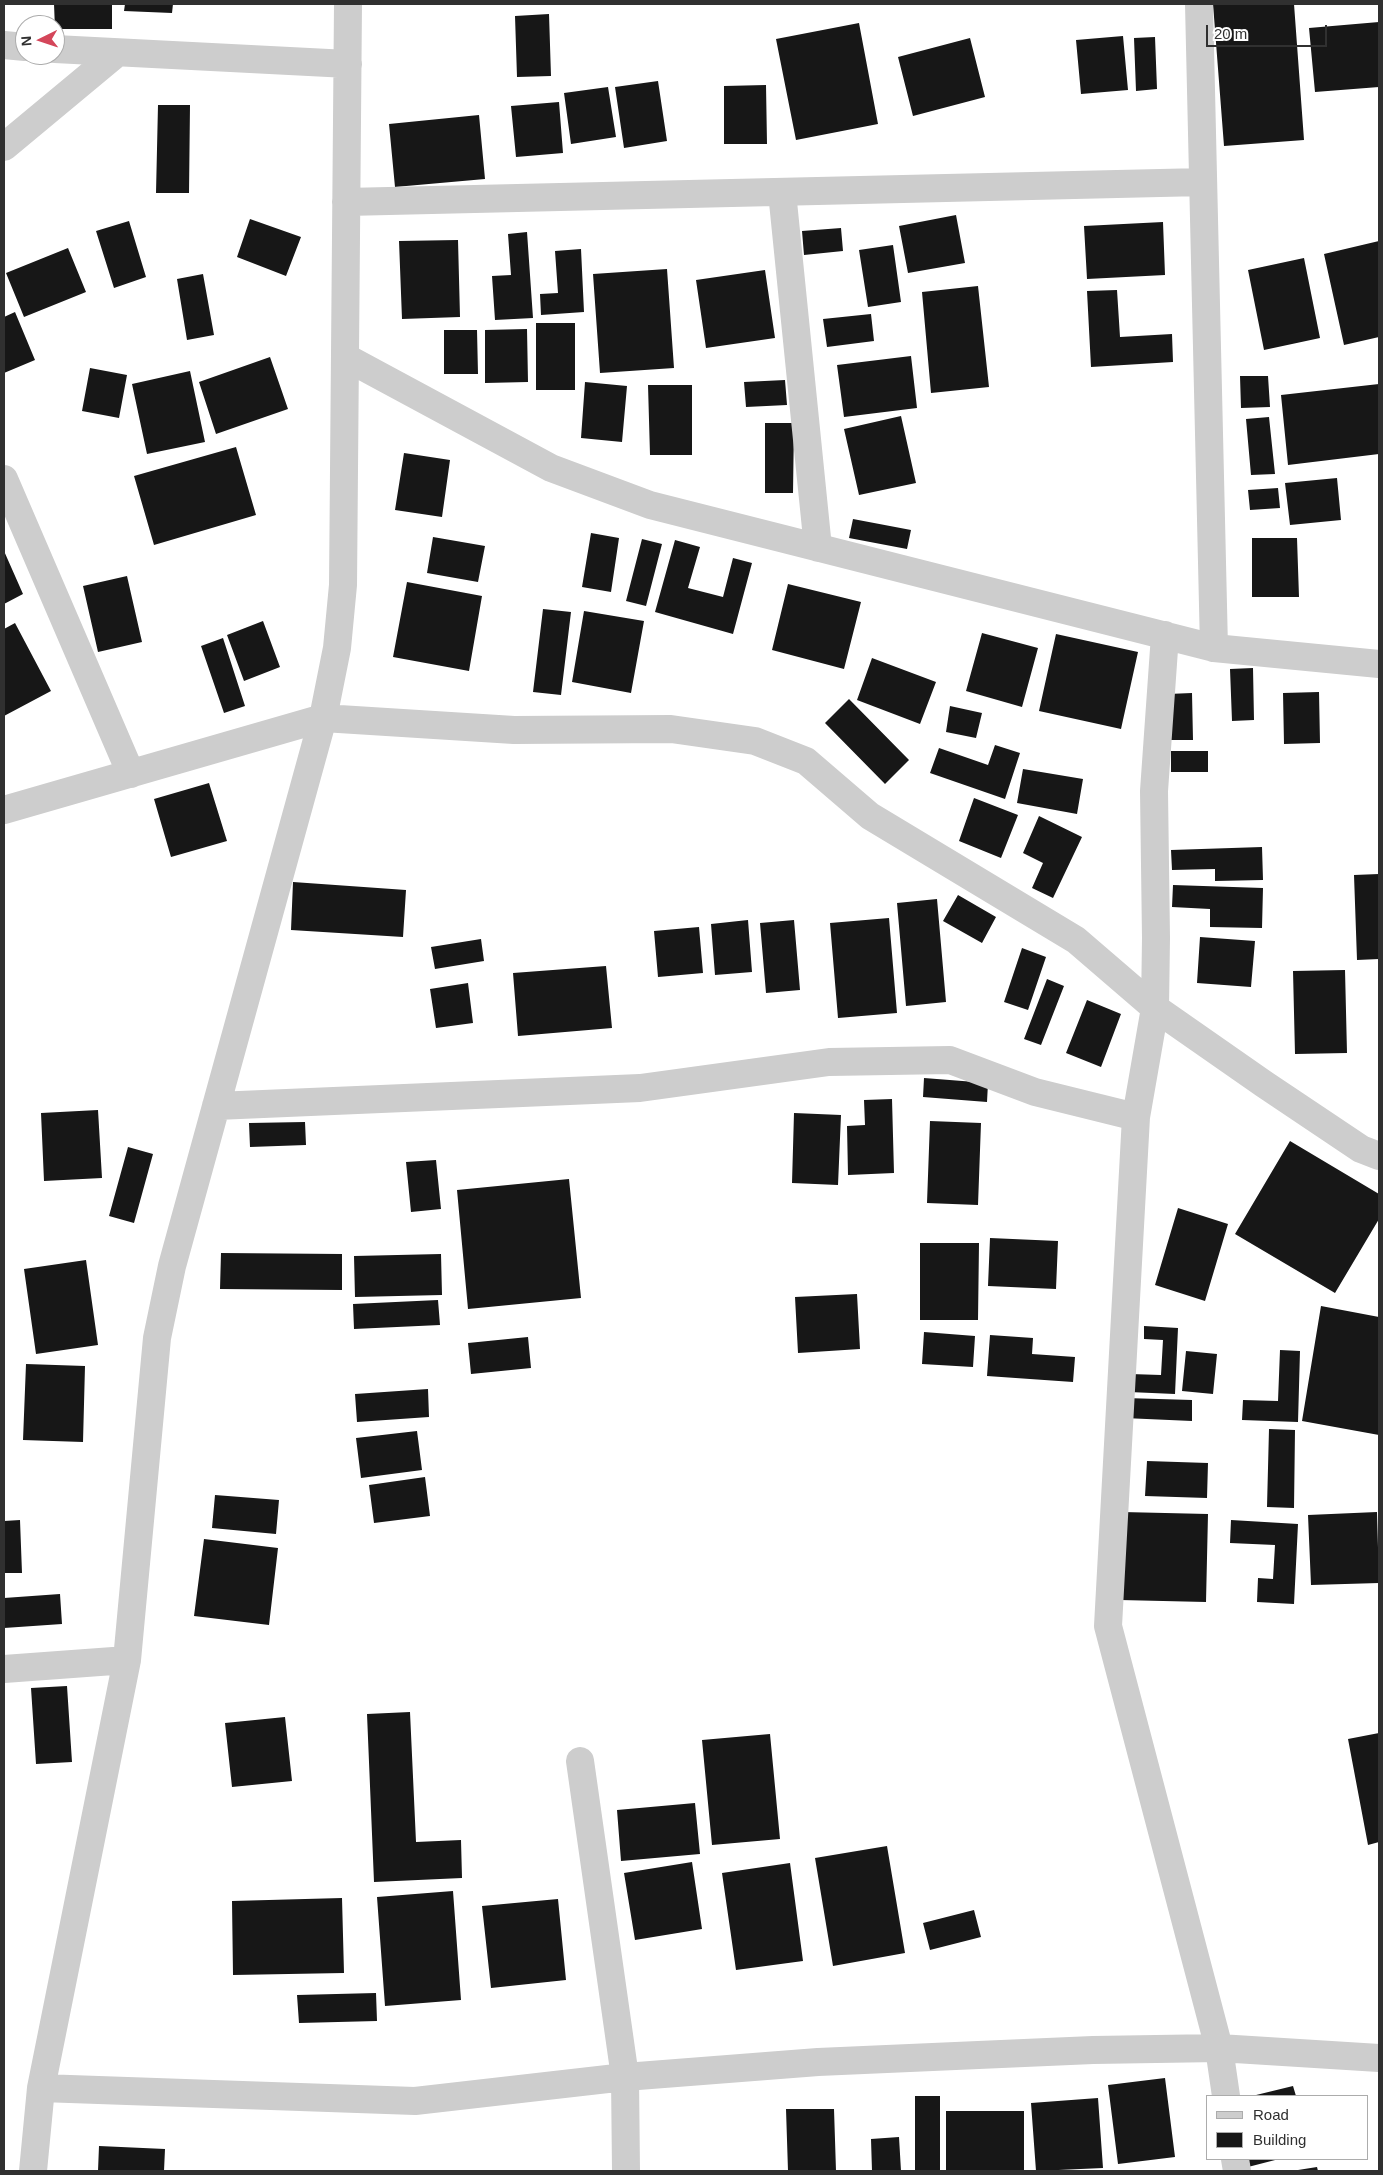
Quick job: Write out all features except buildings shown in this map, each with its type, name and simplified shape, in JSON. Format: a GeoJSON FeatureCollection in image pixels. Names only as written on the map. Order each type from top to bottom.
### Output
{"type":"FeatureCollection","features":[{"type":"Feature","properties":{"kind":"street"},"geometry":{"type":"LineString","coordinates":[[33,2171],[40,2088],[127,1660],[157,1338],[172,1266],[323,718],[337,648],[343,585],[348,4]]}},
{"type":"Feature","properties":{"kind":"street"},"geometry":{"type":"LineString","coordinates":[[1199,4],[1214,648]]}},
{"type":"Feature","properties":{"kind":"street"},"geometry":{"type":"LineString","coordinates":[[65,50],[348,64]]}},
{"type":"Feature","properties":{"kind":"street"},"geometry":{"type":"LineString","coordinates":[[4,147],[117,53]]}},
{"type":"Feature","properties":{"kind":"street"},"geometry":{"type":"LineString","coordinates":[[346,202],[1203,182]]}},
{"type":"Feature","properties":{"kind":"street"},"geometry":{"type":"LineString","coordinates":[[782,192],[818,548]]}},
{"type":"Feature","properties":{"kind":"street"},"geometry":{"type":"LineString","coordinates":[[345,357],[551,468],[650,505],[1214,648],[1379,664]]}},
{"type":"Feature","properties":{"kind":"street"},"geometry":{"type":"LineString","coordinates":[[4,479],[131,774]]}},
{"type":"Feature","properties":{"kind":"street"},"geometry":{"type":"LineString","coordinates":[[1165,636],[1154,791],[1155,1008],[1136,1117],[1108,1626],[1219,2048],[1226,2095]]}},
{"type":"Feature","properties":{"kind":"street"},"geometry":{"type":"LineString","coordinates":[[4,810],[323,718],[514,730],[671,729],[755,741],[806,761],[870,816],[1076,940],[1155,1008],[1272,1090],[1362,1149],[1379,1156]]}},
{"type":"Feature","properties":{"kind":"street"},"geometry":{"type":"LineString","coordinates":[[216,1106],[640,1088],[829,1062],[950,1060],[1034,1092],[1136,1117]]}},
{"type":"Feature","properties":{"kind":"street"},"geometry":{"type":"LineString","coordinates":[[4,1669],[127,1660]]}},
{"type":"Feature","properties":{"kind":"street"},"geometry":{"type":"LineString","coordinates":[[580,1761],[625,2077],[626,2171]]}},
{"type":"Feature","properties":{"kind":"street"},"geometry":{"type":"LineString","coordinates":[[40,2088],[416,2101],[625,2077],[818,2062],[1094,2050],[1219,2048],[1379,2058]]}}]}
